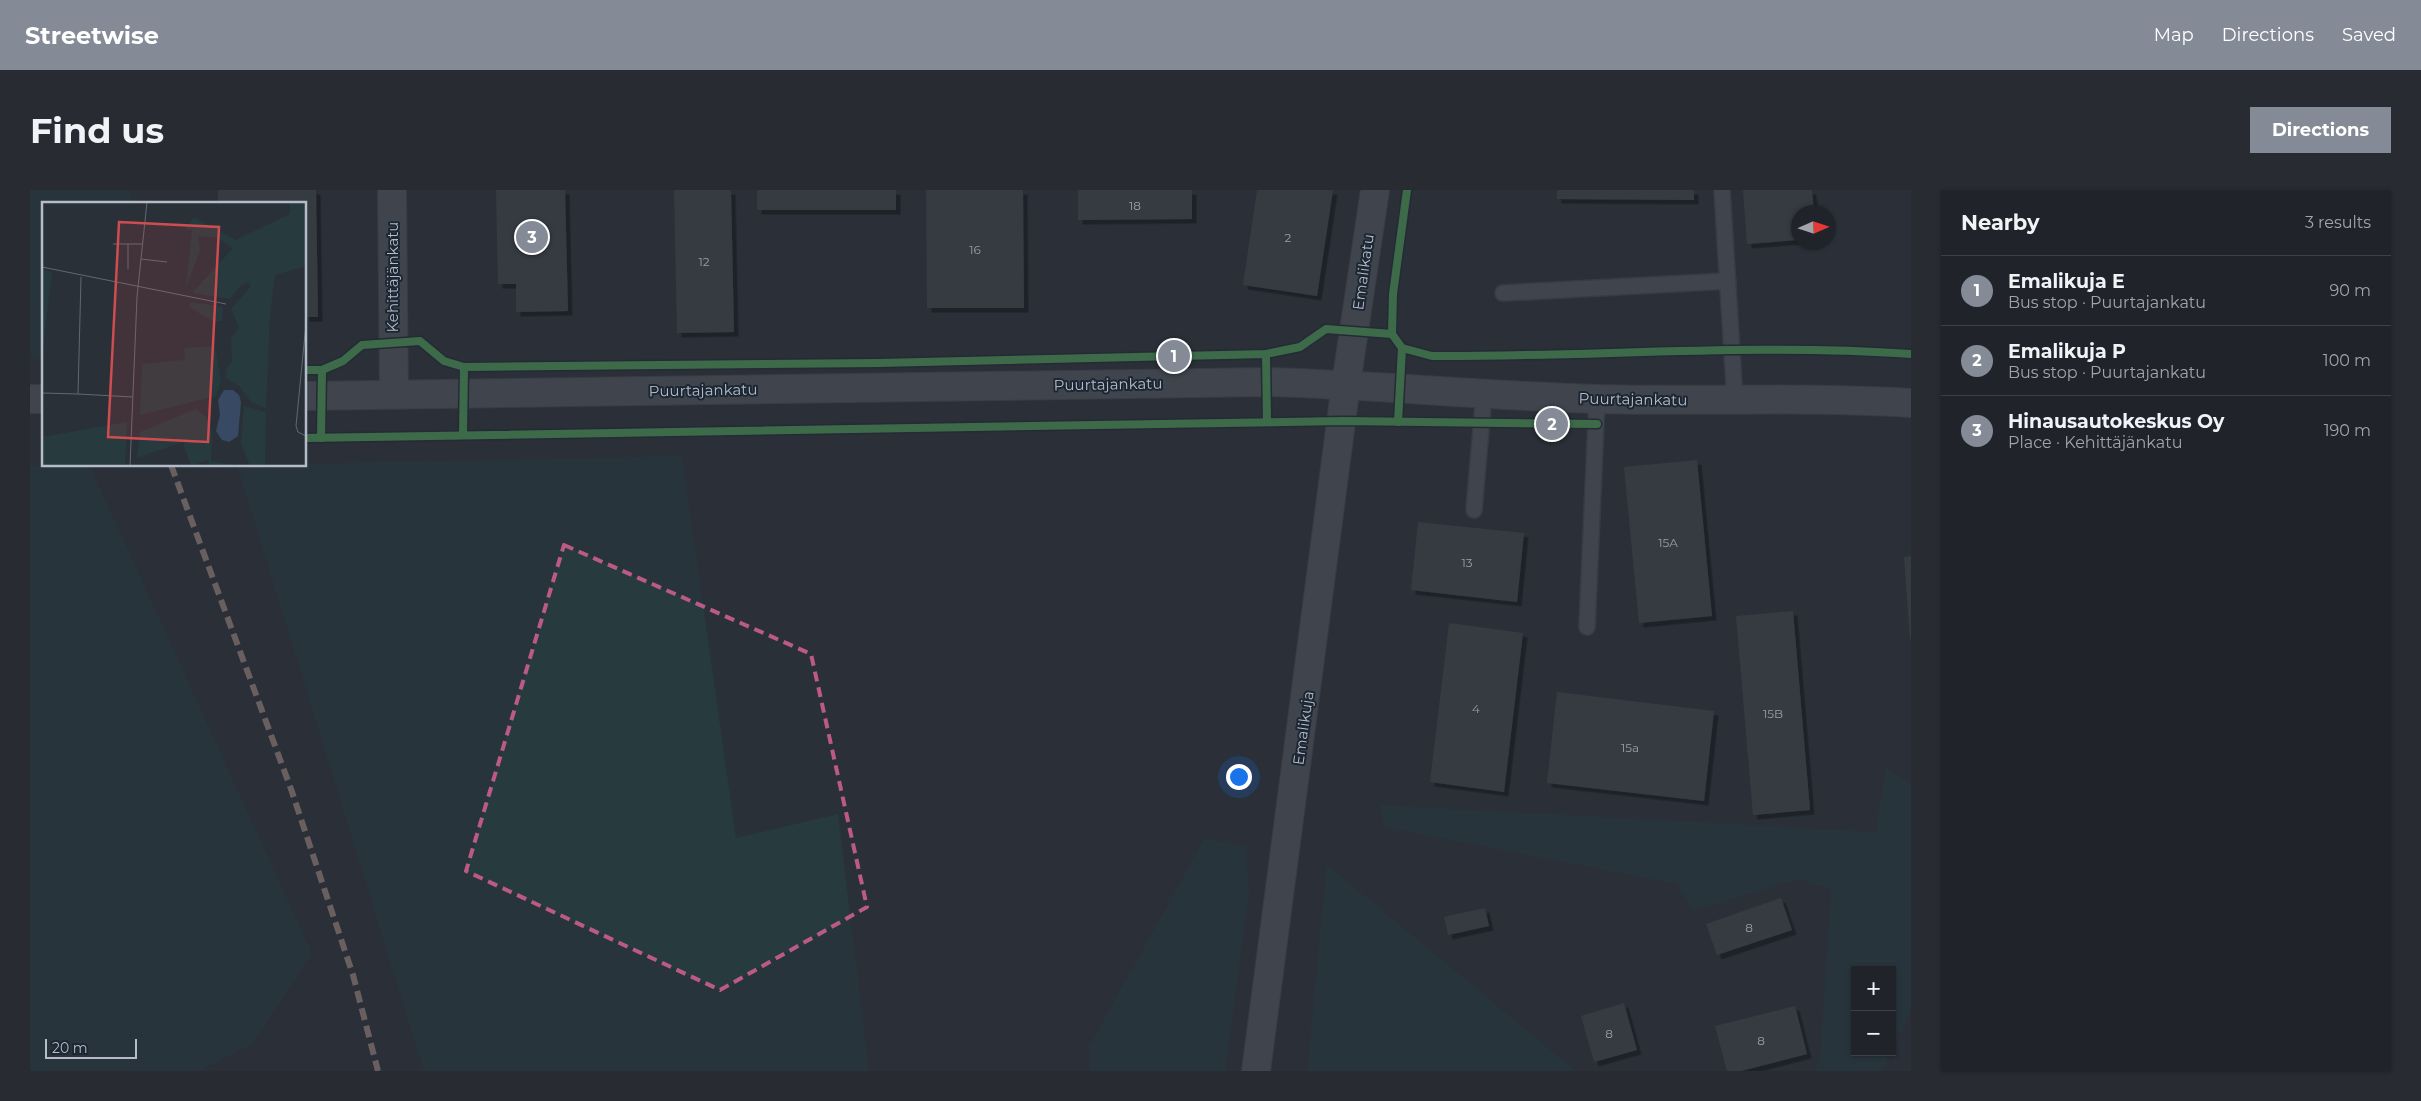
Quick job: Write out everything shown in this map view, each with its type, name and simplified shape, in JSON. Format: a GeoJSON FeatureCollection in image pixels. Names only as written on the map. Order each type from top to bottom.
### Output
{"type":"FeatureCollection","features":[{"type":"Feature","properties":{"kind":"street","name":"Kehittäjänkatu"},"geometry":{"type":"LineString","coordinates":[[392,190],[394,394]]}},
{"type":"Feature","properties":{"kind":"street","name":"Emalikatu"},"geometry":{"type":"LineString","coordinates":[[1346,384],[1375,190]]}},
{"type":"Feature","properties":{"kind":"street","name":"Puurtajankatu"},"geometry":{"type":"LineString","coordinates":[[306,396],[1257,382],[1346,384],[1399,390],[1598,399],[1864,400],[1911,403]]}},
{"type":"Feature","properties":{"kind":"street","name":"Emalikuja"},"geometry":{"type":"LineString","coordinates":[[1256,1071],[1346,384]]}},
{"type":"Feature","properties":{"kind":"lane"},"geometry":{"type":"LineString","coordinates":[[1722,190],[1735,401]]}},
{"type":"Feature","properties":{"kind":"lane"},"geometry":{"type":"LineString","coordinates":[[1503,292],[1728,281]]}},
{"type":"Feature","properties":{"kind":"lane"},"geometry":{"type":"LineString","coordinates":[[1474,510],[1484,394]]}},
{"type":"Feature","properties":{"kind":"lane"},"geometry":{"type":"LineString","coordinates":[[1587,627],[1598,399]]}},
{"type":"Feature","properties":{"kind":"highlighted area"},"geometry":{"type":"Polygon","coordinates":[[[564,545],[811,654],[867,907],[720,990],[466,871],[564,545]]]}},
{"type":"Feature","properties":{"kind":"green space"},"geometry":{"type":"Polygon","coordinates":[[[30,190],[129,190],[132,202],[42,202],[42,357],[30,357],[30,190]]]}},
{"type":"Feature","properties":{"kind":"green space"},"geometry":{"type":"Polygon","coordinates":[[[682,456],[736,838],[838,814],[869,1071],[424,1071],[237,466],[306,466],[306,464],[682,456]]]}},
{"type":"Feature","properties":{"kind":"green space"},"geometry":{"type":"Polygon","coordinates":[[[30,466],[90,467],[312,954],[253,1043],[199,1071],[30,1071],[30,466]]]}},
{"type":"Feature","properties":{"kind":"green space"},"geometry":{"type":"Polygon","coordinates":[[[1886,767],[1911,785],[1911,1010],[1896,1041],[1896,966],[1851,966],[1851,1056],[1889,1056],[1882,1071],[1814,1071],[1820,1061],[1831,890],[1800,879],[1693,910],[1677,884],[1384,827],[1380,805],[1876,832],[1886,767]]]}},
{"type":"Feature","properties":{"kind":"green space"},"geometry":{"type":"Polygon","coordinates":[[[1205,838],[1246,847],[1249,893],[1225,1071],[1090,1071],[1089,1047],[1205,838]]]}},
{"type":"Feature","properties":{"kind":"green space"},"geometry":{"type":"Polygon","coordinates":[[[1327,865],[1576,1071],[1307,1071],[1327,865]]]}},
{"type":"Feature","properties":{"kind":"building"},"geometry":{"type":"Polygon","coordinates":[[[218,190],[316,190],[318,317],[306,317],[306,202],[218,202],[218,190]]]}},
{"type":"Feature","properties":{"kind":"building"},"geometry":{"type":"Polygon","coordinates":[[[496,190],[565,190],[568,311],[516,312],[516,284],[498,284],[496,190]]]}},
{"type":"Feature","properties":{"kind":"building"},"geometry":{"type":"Polygon","coordinates":[[[674,190],[731,190],[734,332],[677,333],[674,190]]]}},
{"type":"Feature","properties":{"kind":"building"},"geometry":{"type":"Polygon","coordinates":[[[757,190],[896,190],[896,210],[757,210],[757,190]]]}},
{"type":"Feature","properties":{"kind":"building"},"geometry":{"type":"Polygon","coordinates":[[[926,190],[1023,190],[1024,308],[927,308],[926,190]]]}},
{"type":"Feature","properties":{"kind":"building"},"geometry":{"type":"Polygon","coordinates":[[[1078,190],[1192,190],[1192,219],[1078,220],[1078,190]]]}},
{"type":"Feature","properties":{"kind":"building"},"geometry":{"type":"Polygon","coordinates":[[[1257,190],[1333,190],[1317,296],[1243,285],[1257,190]]]}},
{"type":"Feature","properties":{"kind":"building"},"geometry":{"type":"Polygon","coordinates":[[[1557,190],[1694,190],[1694,200],[1557,199],[1557,190]]]}},
{"type":"Feature","properties":{"kind":"building"},"geometry":{"type":"Polygon","coordinates":[[[1743,190],[1812,190],[1813,205],[1791,205],[1791,241],[1747,244],[1743,190]]]}},
{"type":"Feature","properties":{"kind":"building"},"geometry":{"type":"Polygon","coordinates":[[[1697,460],[1712,616],[1639,623],[1624,467],[1697,460]]]}},
{"type":"Feature","properties":{"kind":"building"},"geometry":{"type":"Polygon","coordinates":[[[1418,522],[1524,533],[1517,602],[1411,590],[1418,522]]]}},
{"type":"Feature","properties":{"kind":"building"},"geometry":{"type":"Polygon","coordinates":[[[1911,556],[1911,639],[1910,639],[1904,557],[1911,556]]]}},
{"type":"Feature","properties":{"kind":"building"},"geometry":{"type":"Polygon","coordinates":[[[1793,611],[1810,810],[1753,815],[1736,616],[1793,611]]]}},
{"type":"Feature","properties":{"kind":"building"},"geometry":{"type":"Polygon","coordinates":[[[1449,623],[1523,633],[1504,792],[1430,782],[1449,623]]]}},
{"type":"Feature","properties":{"kind":"building"},"geometry":{"type":"Polygon","coordinates":[[[1557,692],[1714,711],[1704,801],[1547,783],[1557,692]]]}},
{"type":"Feature","properties":{"kind":"building"},"geometry":{"type":"Polygon","coordinates":[[[1781,898],[1792,930],[1717,955],[1706,924],[1781,898]]]}},
{"type":"Feature","properties":{"kind":"building"},"geometry":{"type":"Polygon","coordinates":[[[1485,908],[1489,926],[1448,935],[1444,917],[1485,908]]]}},
{"type":"Feature","properties":{"kind":"building"},"geometry":{"type":"Polygon","coordinates":[[[1624,1003],[1637,1050],[1594,1062],[1581,1016],[1624,1003]]]}},
{"type":"Feature","properties":{"kind":"building"},"geometry":{"type":"Polygon","coordinates":[[[1795,1006],[1807,1054],[1741,1071],[1727,1071],[1715,1026],[1795,1006]]]}},
{"type":"Feature","properties":{"kind":"marked path"},"geometry":{"type":"LineString","coordinates":[[171,466],[291,789],[353,975],[378,1071]]}},
{"type":"Feature","properties":{"kind":"cycle path"},"geometry":{"type":"LineString","coordinates":[[1392,334],[1393,294],[1407,190]]}},
{"type":"Feature","properties":{"kind":"cycle path"},"geometry":{"type":"LineString","coordinates":[[306,370],[322,370],[343,361],[362,345],[420,341],[444,361],[464,367],[878,363],[1266,354],[1300,347],[1326,329],[1392,334],[1402,348],[1432,356],[1731,350],[1851,351],[1911,354]]}},
{"type":"Feature","properties":{"kind":"cycle path"},"geometry":{"type":"LineString","coordinates":[[1398,422],[1402,348]]}},
{"type":"Feature","properties":{"kind":"cycle path"},"geometry":{"type":"LineString","coordinates":[[1266,354],[1267,422]]}},
{"type":"Feature","properties":{"kind":"cycle path"},"geometry":{"type":"LineString","coordinates":[[463,434],[464,367]]}},
{"type":"Feature","properties":{"kind":"cycle path"},"geometry":{"type":"LineString","coordinates":[[321,438],[322,370]]}},
{"type":"Feature","properties":{"kind":"cycle path"},"geometry":{"type":"LineString","coordinates":[[306,438],[1343,421],[1597,424]]}},
{"type":"Feature","properties":{"kind":"place","name":"Hinausautokeskus Oy"},"geometry":{"type":"Point","coordinates":[532,237]}},
{"type":"Feature","properties":{"kind":"place","name":"Emalikuja E"},"geometry":{"type":"Point","coordinates":[1174,356]}},
{"type":"Feature","properties":{"kind":"place","name":"Emalikuja P"},"geometry":{"type":"Point","coordinates":[1552,424]}}]}
